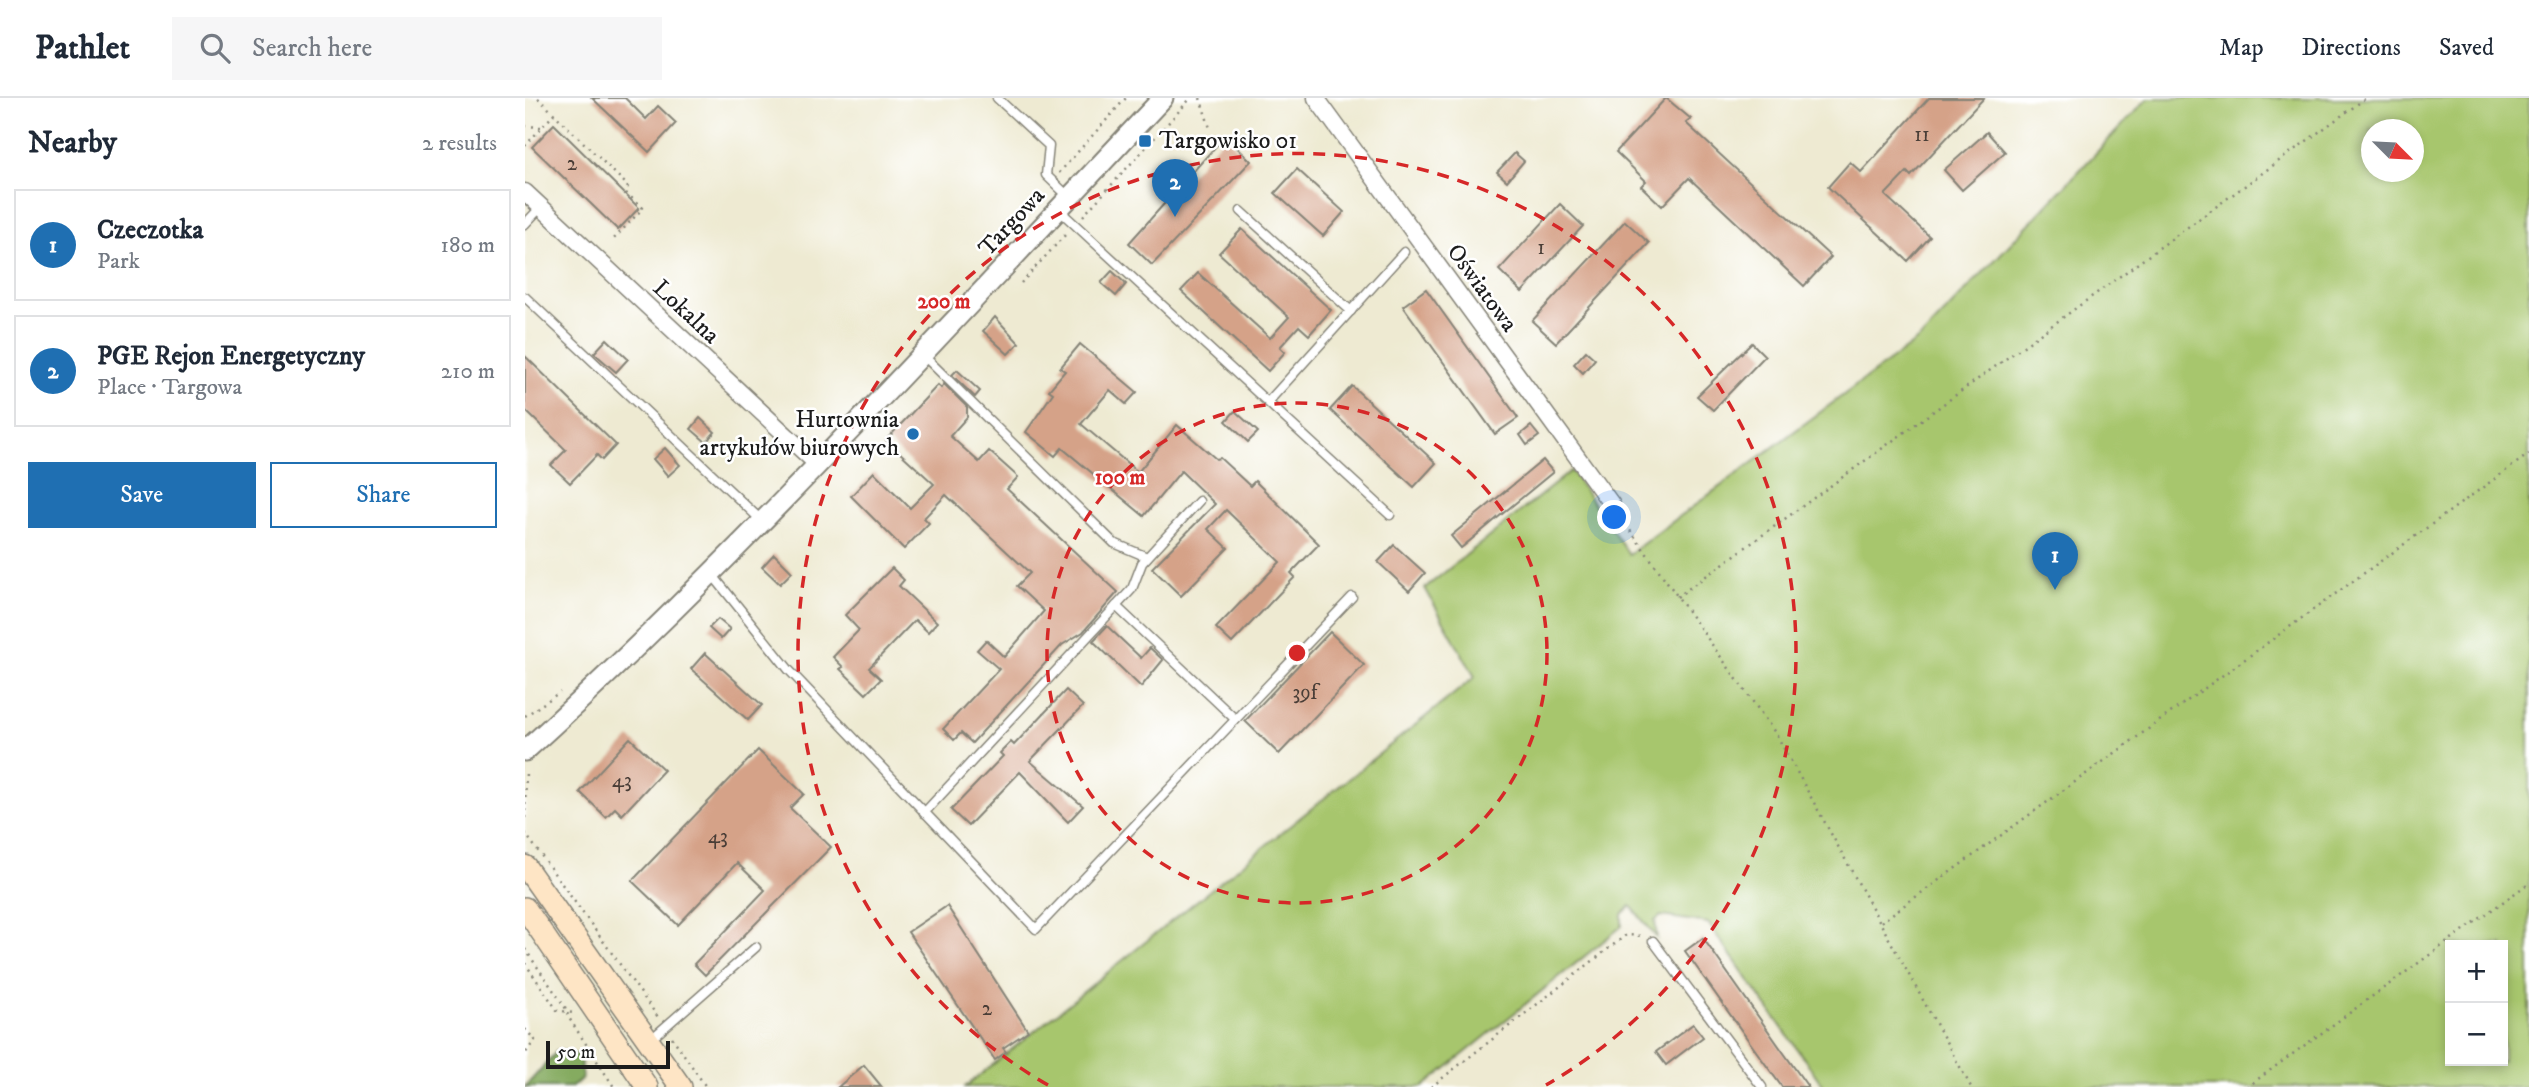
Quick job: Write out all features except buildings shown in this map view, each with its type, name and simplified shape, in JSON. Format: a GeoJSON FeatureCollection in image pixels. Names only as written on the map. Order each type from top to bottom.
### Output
{"type":"FeatureCollection","features":[{"type":"Feature","properties":{"kind":"main road"},"geometry":{"type":"LineString","coordinates":[[525,866],[657,1035],[681,1087]]}},
{"type":"Feature","properties":{"kind":"main road"},"geometry":{"type":"LineString","coordinates":[[525,908],[647,1087]]}},
{"type":"Feature","properties":{"kind":"street","name":"Targowa"},"geometry":{"type":"LineString","coordinates":[[525,751],[603,680],[762,521],[1163,98]]}},
{"type":"Feature","properties":{"kind":"street","name":"Oświatowa"},"geometry":{"type":"LineString","coordinates":[[1315,98],[1612,505]]}},
{"type":"Feature","properties":{"kind":"street","name":"Lokalna"},"geometry":{"type":"LineString","coordinates":[[525,192],[817,464]]}},
{"type":"Feature","properties":{"kind":"street","name":"Targowa"},"geometry":{"type":"LineString","coordinates":[[525,734],[603,680]]}},
{"type":"Feature","properties":{"kind":"lane"},"geometry":{"type":"LineString","coordinates":[[997,98],[1048,146],[1045,170],[1075,225],[1390,515]]}},
{"type":"Feature","properties":{"kind":"lane"},"geometry":{"type":"LineString","coordinates":[[525,224],[541,207]]}},
{"type":"Feature","properties":{"kind":"lane"},"geometry":{"type":"LineString","coordinates":[[1241,211],[1351,311]]}},
{"type":"Feature","properties":{"kind":"lane"},"geometry":{"type":"LineString","coordinates":[[1268,402],[1404,253]]}},
{"type":"Feature","properties":{"kind":"lane"},"geometry":{"type":"LineString","coordinates":[[525,297],[762,521]]}},
{"type":"Feature","properties":{"kind":"lane"},"geometry":{"type":"LineString","coordinates":[[922,354],[1114,543],[1147,557]]}},
{"type":"Feature","properties":{"kind":"lane"},"geometry":{"type":"LineString","coordinates":[[924,813],[1132,589],[1142,563],[1199,501]]}},
{"type":"Feature","properties":{"kind":"lane"},"geometry":{"type":"LineString","coordinates":[[711,573],[789,670],[1033,927],[1039,928],[1352,597]]}},
{"type":"Feature","properties":{"kind":"lane"},"geometry":{"type":"LineString","coordinates":[[1116,606],[1236,720]]}},
{"type":"Feature","properties":{"kind":"lane"},"geometry":{"type":"LineString","coordinates":[[1653,940],[1760,1086]]}},
{"type":"Feature","properties":{"kind":"lane"},"geometry":{"type":"LineString","coordinates":[[657,1035],[756,947]]}},
{"type":"Feature","properties":{"kind":"path"},"geometry":{"type":"LineString","coordinates":[[538,98],[628,186],[626,193],[643,208],[611,242]]}},
{"type":"Feature","properties":{"kind":"path"},"geometry":{"type":"LineString","coordinates":[[1053,182],[1083,144],[1126,98]]}},
{"type":"Feature","properties":{"kind":"path"},"geometry":{"type":"LineString","coordinates":[[1021,283],[1191,98]]}},
{"type":"Feature","properties":{"kind":"path"},"geometry":{"type":"LineString","coordinates":[[1200,98],[1210,128]]}},
{"type":"Feature","properties":{"kind":"path"},"geometry":{"type":"LineString","coordinates":[[1677,597],[2367,98]]}},
{"type":"Feature","properties":{"kind":"path"},"geometry":{"type":"LineString","coordinates":[[525,146],[554,114]]}},
{"type":"Feature","properties":{"kind":"path"},"geometry":{"type":"LineString","coordinates":[[525,126],[541,127]]}},
{"type":"Feature","properties":{"kind":"path"},"geometry":{"type":"LineString","coordinates":[[1881,922],[2529,454]]}},
{"type":"Feature","properties":{"kind":"path"},"geometry":{"type":"LineString","coordinates":[[1612,505],[1776,734],[1971,1087]]}},
{"type":"Feature","properties":{"kind":"path"},"geometry":{"type":"LineString","coordinates":[[525,818],[526,763]]}},
{"type":"Feature","properties":{"kind":"path"},"geometry":{"type":"LineString","coordinates":[[525,832],[657,1035],[706,1087]]}},
{"type":"Feature","properties":{"kind":"path"},"geometry":{"type":"LineString","coordinates":[[2247,1087],[2529,883]]}},
{"type":"Feature","properties":{"kind":"path"},"geometry":{"type":"LineString","coordinates":[[1431,1087],[1626,935],[1640,934],[1653,940]]}},
{"type":"Feature","properties":{"kind":"path"},"geometry":{"type":"LineString","coordinates":[[525,949],[614,1087]]}},
{"type":"Feature","properties":{"kind":"path"},"geometry":{"type":"LineString","coordinates":[[525,963],[557,1010],[577,1014]]}},
{"type":"Feature","properties":{"kind":"path"},"geometry":{"type":"LineString","coordinates":[[525,1029],[535,1040],[525,1054]]}},
{"type":"Feature","properties":{"kind":"green space"},"geometry":{"type":"Polygon","coordinates":[[[2148,98],[2529,98],[2529,1087],[1824,1087],[1708,923],[1661,916],[1655,921],[1657,938],[1631,906],[1622,914],[1622,926],[1423,1087],[965,1087],[1475,677],[1425,588],[1571,471],[1629,554],[1923,336],[2148,98]]]}},
{"type":"Feature","properties":{"kind":"green space"},"geometry":{"type":"Polygon","coordinates":[[[558,1050],[581,1056],[582,1078],[572,1087],[525,1087],[558,1050]]]}},
{"type":"Feature","properties":{"kind":"place","name":"Targowisko 01"},"geometry":{"type":"Point","coordinates":[1145,141]}},
{"type":"Feature","properties":{"kind":"place","name":"PGE Rejon Energetyczny"},"geometry":{"type":"Point","coordinates":[1175,217]}},
{"type":"Feature","properties":{"kind":"place","name":"Hurtownia artykułów biurowych"},"geometry":{"type":"Point","coordinates":[913,434]}},
{"type":"Feature","properties":{"kind":"place","name":"Czeczotka"},"geometry":{"type":"Point","coordinates":[2055,590]}}]}
